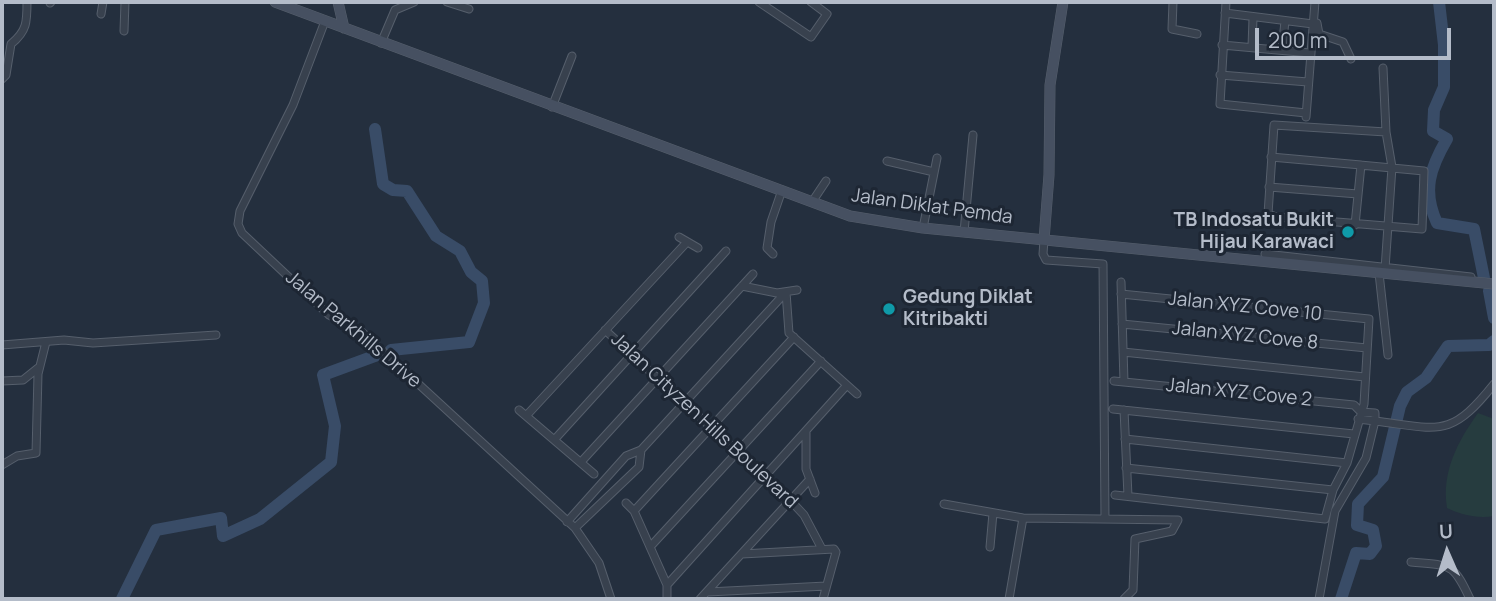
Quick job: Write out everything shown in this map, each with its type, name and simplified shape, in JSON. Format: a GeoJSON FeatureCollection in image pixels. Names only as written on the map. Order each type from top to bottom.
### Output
{"type":"FeatureCollection","features":[{"type":"Feature","properties":{"kind":"street"},"geometry":{"type":"LineString","coordinates":[[2,79],[6,75],[11,44],[23,35],[27,25],[27,2]]}},
{"type":"Feature","properties":{"kind":"street"},"geometry":{"type":"LineString","coordinates":[[101,14],[103,2]]}},
{"type":"Feature","properties":{"kind":"street"},"geometry":{"type":"LineString","coordinates":[[124,31],[125,2]]}},
{"type":"Feature","properties":{"kind":"street","name":"Jalan Diklat Pemda"},"geometry":{"type":"LineString","coordinates":[[275,2],[850,216],[923,228],[1330,264],[1494,284]]}},
{"type":"Feature","properties":{"kind":"street"},"geometry":{"type":"LineString","coordinates":[[338,2],[344,28]]}},
{"type":"Feature","properties":{"kind":"street"},"geometry":{"type":"LineString","coordinates":[[381,43],[395,10],[414,2]]}},
{"type":"Feature","properties":{"kind":"street"},"geometry":{"type":"LineString","coordinates":[[447,2],[469,9]]}},
{"type":"Feature","properties":{"kind":"street"},"geometry":{"type":"LineString","coordinates":[[759,2],[811,37],[827,14],[811,2]]}},
{"type":"Feature","properties":{"kind":"street"},"geometry":{"type":"LineString","coordinates":[[1063,2],[1050,85],[1049,175],[1043,254],[1046,260],[1103,264]]}},
{"type":"Feature","properties":{"kind":"street"},"geometry":{"type":"LineString","coordinates":[[1173,2],[1172,29],[1197,34]]}},
{"type":"Feature","properties":{"kind":"street"},"geometry":{"type":"LineString","coordinates":[[1226,2],[1220,104],[1306,113]]}},
{"type":"Feature","properties":{"kind":"street"},"geometry":{"type":"LineString","coordinates":[[1305,125],[1313,24],[1318,2]]}},
{"type":"Feature","properties":{"kind":"street"},"geometry":{"type":"LineString","coordinates":[[1318,2],[1319,34],[1338,38],[1351,59]]}},
{"type":"Feature","properties":{"kind":"street"},"geometry":{"type":"LineString","coordinates":[[1224,13],[1313,24]]}},
{"type":"Feature","properties":{"kind":"street"},"geometry":{"type":"LineString","coordinates":[[1252,47],[1253,18]]}},
{"type":"Feature","properties":{"kind":"street","name":"Jalan Parkhills Drive"},"geometry":{"type":"LineString","coordinates":[[325,21],[293,105],[240,211],[238,223],[242,233],[329,315],[362,332],[575,528],[599,563],[611,599]]}},
{"type":"Feature","properties":{"kind":"street"},"geometry":{"type":"LineString","coordinates":[[1282,50],[1285,21]]}},
{"type":"Feature","properties":{"kind":"street"},"geometry":{"type":"LineString","coordinates":[[1222,45],[1310,53]]}},
{"type":"Feature","properties":{"kind":"street"},"geometry":{"type":"LineString","coordinates":[[552,107],[572,57]]}},
{"type":"Feature","properties":{"kind":"street"},"geometry":{"type":"LineString","coordinates":[[1383,68],[1386,132],[1392,167],[1383,271],[1388,355]]}},
{"type":"Feature","properties":{"kind":"street"},"geometry":{"type":"LineString","coordinates":[[1220,75],[1308,82]]}},
{"type":"Feature","properties":{"kind":"street"},"geometry":{"type":"LineString","coordinates":[[1271,157],[1424,171],[1423,227],[1388,228],[1270,216],[1267,211],[1271,157],[1276,111]]}},
{"type":"Feature","properties":{"kind":"street"},"geometry":{"type":"LineString","coordinates":[[1274,125],[1386,132]]}},
{"type":"Feature","properties":{"kind":"street"},"geometry":{"type":"LineString","coordinates":[[964,232],[973,135]]}},
{"type":"Feature","properties":{"kind":"street"},"geometry":{"type":"LineString","coordinates":[[923,228],[937,158]]}},
{"type":"Feature","properties":{"kind":"street"},"geometry":{"type":"LineString","coordinates":[[887,162],[934,172]]}},
{"type":"Feature","properties":{"kind":"street"},"geometry":{"type":"LineString","coordinates":[[1355,225],[1360,164]]}},
{"type":"Feature","properties":{"kind":"street"},"geometry":{"type":"LineString","coordinates":[[812,202],[825,181]]}},
{"type":"Feature","properties":{"kind":"street"},"geometry":{"type":"LineString","coordinates":[[1269,187],[1358,194]]}},
{"type":"Feature","properties":{"kind":"street"},"geometry":{"type":"LineString","coordinates":[[773,254],[767,248],[768,235],[782,190]]}},
{"type":"Feature","properties":{"kind":"street"},"geometry":{"type":"LineString","coordinates":[[526,416],[683,239],[698,248]]}},
{"type":"Feature","properties":{"kind":"street"},"geometry":{"type":"LineString","coordinates":[[1103,246],[1105,519]]}},
{"type":"Feature","properties":{"kind":"street"},"geometry":{"type":"LineString","coordinates":[[555,439],[726,251]]}},
{"type":"Feature","properties":{"kind":"street"},"geometry":{"type":"LineString","coordinates":[[1265,254],[1303,262]]}},
{"type":"Feature","properties":{"kind":"street"},"geometry":{"type":"LineString","coordinates":[[581,462],[753,274]]}},
{"type":"Feature","properties":{"kind":"street"},"geometry":{"type":"LineString","coordinates":[[1426,274],[1471,277]]}},
{"type":"Feature","properties":{"kind":"street"},"geometry":{"type":"LineString","coordinates":[[1121,282],[1124,382]]}},
{"type":"Feature","properties":{"kind":"street"},"geometry":{"type":"LineString","coordinates":[[742,286],[777,293],[797,290]]}},
{"type":"Feature","properties":{"kind":"street"},"geometry":{"type":"LineString","coordinates":[[567,522],[626,456],[641,450],[786,292]]}},
{"type":"Feature","properties":{"kind":"street"},"geometry":{"type":"LineString","coordinates":[[786,292],[789,332],[857,394]]}},
{"type":"Feature","properties":{"kind":"street","name":"Jalan XYZ Cove 10"},"geometry":{"type":"LineString","coordinates":[[1121,294],[1369,319],[1367,348]]}},
{"type":"Feature","properties":{"kind":"street","name":"Jalan XYZ Cove 8"},"geometry":{"type":"LineString","coordinates":[[1122,324],[1367,348]]}},
{"type":"Feature","properties":{"kind":"street","name":"Jalan Cityzen Hills Boulevard"},"geometry":{"type":"LineString","coordinates":[[605,330],[804,514],[822,549]]}},
{"type":"Feature","properties":{"kind":"street"},"geometry":{"type":"LineString","coordinates":[[2,345],[80,339],[93,343],[216,335]]}},
{"type":"Feature","properties":{"kind":"street"},"geometry":{"type":"LineString","coordinates":[[634,511],[793,337]]}},
{"type":"Feature","properties":{"kind":"street"},"geometry":{"type":"LineString","coordinates":[[2,465],[17,456],[36,453],[38,374],[47,342]]}},
{"type":"Feature","properties":{"kind":"street"},"geometry":{"type":"LineString","coordinates":[[1115,495],[1325,519],[1333,490],[1347,463],[1359,416],[1366,377],[1367,348]]}},
{"type":"Feature","properties":{"kind":"street"},"geometry":{"type":"LineString","coordinates":[[1123,352],[1366,377]]}},
{"type":"Feature","properties":{"kind":"street"},"geometry":{"type":"LineString","coordinates":[[650,547],[821,361]]}},
{"type":"Feature","properties":{"kind":"street"},"geometry":{"type":"LineString","coordinates":[[2,381],[23,380],[41,366]]}},
{"type":"Feature","properties":{"kind":"street","name":"Jalan XYZ Cove 2"},"geometry":{"type":"LineString","coordinates":[[1114,381],[1354,405],[1359,416],[1375,413],[1375,422]]}},
{"type":"Feature","properties":{"kind":"street"},"geometry":{"type":"LineString","coordinates":[[667,584],[847,385]]}},
{"type":"Feature","properties":{"kind":"street"},"geometry":{"type":"LineString","coordinates":[[1319,599],[1335,511],[1366,457],[1375,422],[1430,427],[1458,422],[1494,385]]}},
{"type":"Feature","properties":{"kind":"street"},"geometry":{"type":"LineString","coordinates":[[1113,409],[1354,434]]}},
{"type":"Feature","properties":{"kind":"street"},"geometry":{"type":"LineString","coordinates":[[519,410],[540,425],[594,474]]}},
{"type":"Feature","properties":{"kind":"street"},"geometry":{"type":"LineString","coordinates":[[1124,410],[1128,496]]}},
{"type":"Feature","properties":{"kind":"street"},"geometry":{"type":"LineString","coordinates":[[806,431],[806,469],[815,493]]}},
{"type":"Feature","properties":{"kind":"street"},"geometry":{"type":"LineString","coordinates":[[1125,439],[1347,463]]}},
{"type":"Feature","properties":{"kind":"street"},"geometry":{"type":"LineString","coordinates":[[575,528],[594,507],[617,491],[639,467],[641,450]]}},
{"type":"Feature","properties":{"kind":"street"},"geometry":{"type":"LineString","coordinates":[[1126,468],[1333,490]]}},
{"type":"Feature","properties":{"kind":"street"},"geometry":{"type":"LineString","coordinates":[[700,599],[810,479]]}},
{"type":"Feature","properties":{"kind":"street"},"geometry":{"type":"LineString","coordinates":[[626,503],[634,511],[667,584],[667,599]]}},
{"type":"Feature","properties":{"kind":"street"},"geometry":{"type":"LineString","coordinates":[[944,504],[1023,518],[1178,520],[1172,531],[1135,539],[1133,590],[1124,599]]}},
{"type":"Feature","properties":{"kind":"street"},"geometry":{"type":"LineString","coordinates":[[990,547],[993,513]]}},
{"type":"Feature","properties":{"kind":"street"},"geometry":{"type":"LineString","coordinates":[[1009,599],[1023,518]]}},
{"type":"Feature","properties":{"kind":"street"},"geometry":{"type":"LineString","coordinates":[[741,555],[834,549],[823,599]]}},
{"type":"Feature","properties":{"kind":"street"},"geometry":{"type":"LineString","coordinates":[[1411,562],[1454,570],[1470,599]]}},
{"type":"Feature","properties":{"kind":"street"},"geometry":{"type":"LineString","coordinates":[[707,592],[826,586]]}},
{"type":"Feature","properties":{"kind":"green space"},"geometry":{"type":"Polygon","coordinates":[[[1478,413],[1494,419],[1494,516],[1488,517],[1470,516],[1447,508],[1446,482],[1449,470],[1464,435],[1478,413]]]}},
{"type":"Feature","properties":{"kind":"waterway"},"geometry":{"type":"LineString","coordinates":[[1439,2],[1444,45],[1444,87],[1434,110],[1433,131],[1447,139],[1432,170],[1430,200],[1437,223],[1474,229],[1484,278]]}},
{"type":"Feature","properties":{"kind":"waterway"},"geometry":{"type":"LineString","coordinates":[[375,129],[383,184],[393,190],[407,191],[436,236],[460,251],[471,272],[482,281],[484,303],[469,342],[391,350]]}},
{"type":"Feature","properties":{"kind":"waterway"},"geometry":{"type":"LineString","coordinates":[[1489,291],[1494,318]]}},
{"type":"Feature","properties":{"kind":"waterway"},"geometry":{"type":"LineString","coordinates":[[1341,599],[1356,553],[1370,554],[1376,546],[1373,530],[1357,525],[1358,504],[1383,477],[1400,406],[1407,392],[1426,378],[1448,346],[1489,345],[1494,341]]}},
{"type":"Feature","properties":{"kind":"waterway"},"geometry":{"type":"LineString","coordinates":[[122,599],[156,530],[221,518],[223,536],[260,519],[331,462],[335,426],[323,375],[380,354]]}},
{"type":"Feature","properties":{"kind":"place","name":"TB Indosatu Bukit Hijau Karawaci"},"geometry":{"type":"Point","coordinates":[1348,232]}},
{"type":"Feature","properties":{"kind":"place","name":"Gedung Diklat Kitribakti"},"geometry":{"type":"Point","coordinates":[889,309]}}]}
